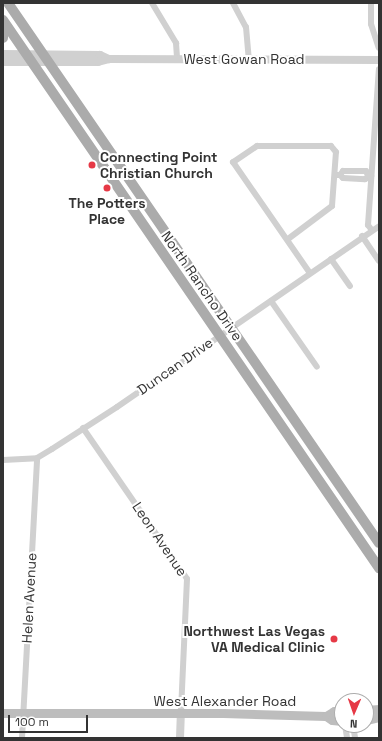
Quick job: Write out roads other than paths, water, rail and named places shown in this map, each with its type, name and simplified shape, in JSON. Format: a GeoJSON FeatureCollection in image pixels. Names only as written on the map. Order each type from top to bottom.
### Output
{"type":"FeatureCollection","features":[{"type":"Feature","properties":{"kind":"main road","name":"North Rancho Drive"},"geometry":{"type":"LineString","coordinates":[[8,3],[379,543]]}},
{"type":"Feature","properties":{"kind":"main road","name":"North Rancho Drive"},"geometry":{"type":"LineString","coordinates":[[3,20],[379,568]]}},
{"type":"Feature","properties":{"kind":"main road"},"geometry":{"type":"LineString","coordinates":[[3,27],[3,38]]}},
{"type":"Feature","properties":{"kind":"main road"},"geometry":{"type":"LineString","coordinates":[[120,190],[135,187]]}},
{"type":"Feature","properties":{"kind":"main road"},"geometry":{"type":"LineString","coordinates":[[131,207],[139,208],[148,218],[162,226]]}},
{"type":"Feature","properties":{"kind":"main road","name":"West Alexander Road"},"geometry":{"type":"LineString","coordinates":[[326,716],[334,711]]}},
{"type":"Feature","properties":{"kind":"main road","name":"West Alexander Road"},"geometry":{"type":"LineString","coordinates":[[3,713],[181,712],[326,716],[334,720]]}},
{"type":"Feature","properties":{"kind":"street"},"geometry":{"type":"LineString","coordinates":[[152,3],[176,43],[177,59]]}},
{"type":"Feature","properties":{"kind":"street"},"geometry":{"type":"LineString","coordinates":[[233,3],[246,27],[250,59]]}},
{"type":"Feature","properties":{"kind":"street"},"geometry":{"type":"LineString","coordinates":[[371,3],[371,24],[379,48]]}},
{"type":"Feature","properties":{"kind":"street","name":"West Gowan Road"},"geometry":{"type":"LineString","coordinates":[[3,54],[30,58],[100,55],[109,59],[379,60]]}},
{"type":"Feature","properties":{"kind":"street","name":"West Gowan Road"},"geometry":{"type":"LineString","coordinates":[[3,62],[30,58]]}},
{"type":"Feature","properties":{"kind":"street"},"geometry":{"type":"LineString","coordinates":[[371,229],[368,224],[370,176],[379,69]]}},
{"type":"Feature","properties":{"kind":"street"},"geometry":{"type":"LineString","coordinates":[[288,239],[332,206],[337,175],[336,152],[331,146],[257,146],[233,162],[288,239],[310,273]]}},
{"type":"Feature","properties":{"kind":"street"},"geometry":{"type":"LineString","coordinates":[[337,175],[343,170],[366,171],[370,176]]}},
{"type":"Feature","properties":{"kind":"street","name":"Duncan Drive"},"geometry":{"type":"LineString","coordinates":[[3,460],[37,458],[117,407],[331,259],[371,229],[379,226]]}},
{"type":"Feature","properties":{"kind":"street"},"geometry":{"type":"LineString","coordinates":[[362,236],[379,261]]}},
{"type":"Feature","properties":{"kind":"street"},"geometry":{"type":"LineString","coordinates":[[331,259],[350,286]]}},
{"type":"Feature","properties":{"kind":"street"},"geometry":{"type":"LineString","coordinates":[[271,300],[317,367]]}},
{"type":"Feature","properties":{"kind":"street","name":"Leon Avenue"},"geometry":{"type":"LineString","coordinates":[[83,428],[187,579],[180,738]]}},
{"type":"Feature","properties":{"kind":"street","name":"Helen Avenue"},"geometry":{"type":"LineString","coordinates":[[22,738],[37,458]]}},
{"type":"Feature","properties":{"kind":"place","name":"Connecting Point Christian Church"},"geometry":{"type":"Point","coordinates":[92,165]}},
{"type":"Feature","properties":{"kind":"place","name":"The Potters Place"},"geometry":{"type":"Point","coordinates":[107,188]}},
{"type":"Feature","properties":{"kind":"place","name":"Northwest Las Vegas VA Medical Clinic"},"geometry":{"type":"Point","coordinates":[334,639]}}]}
